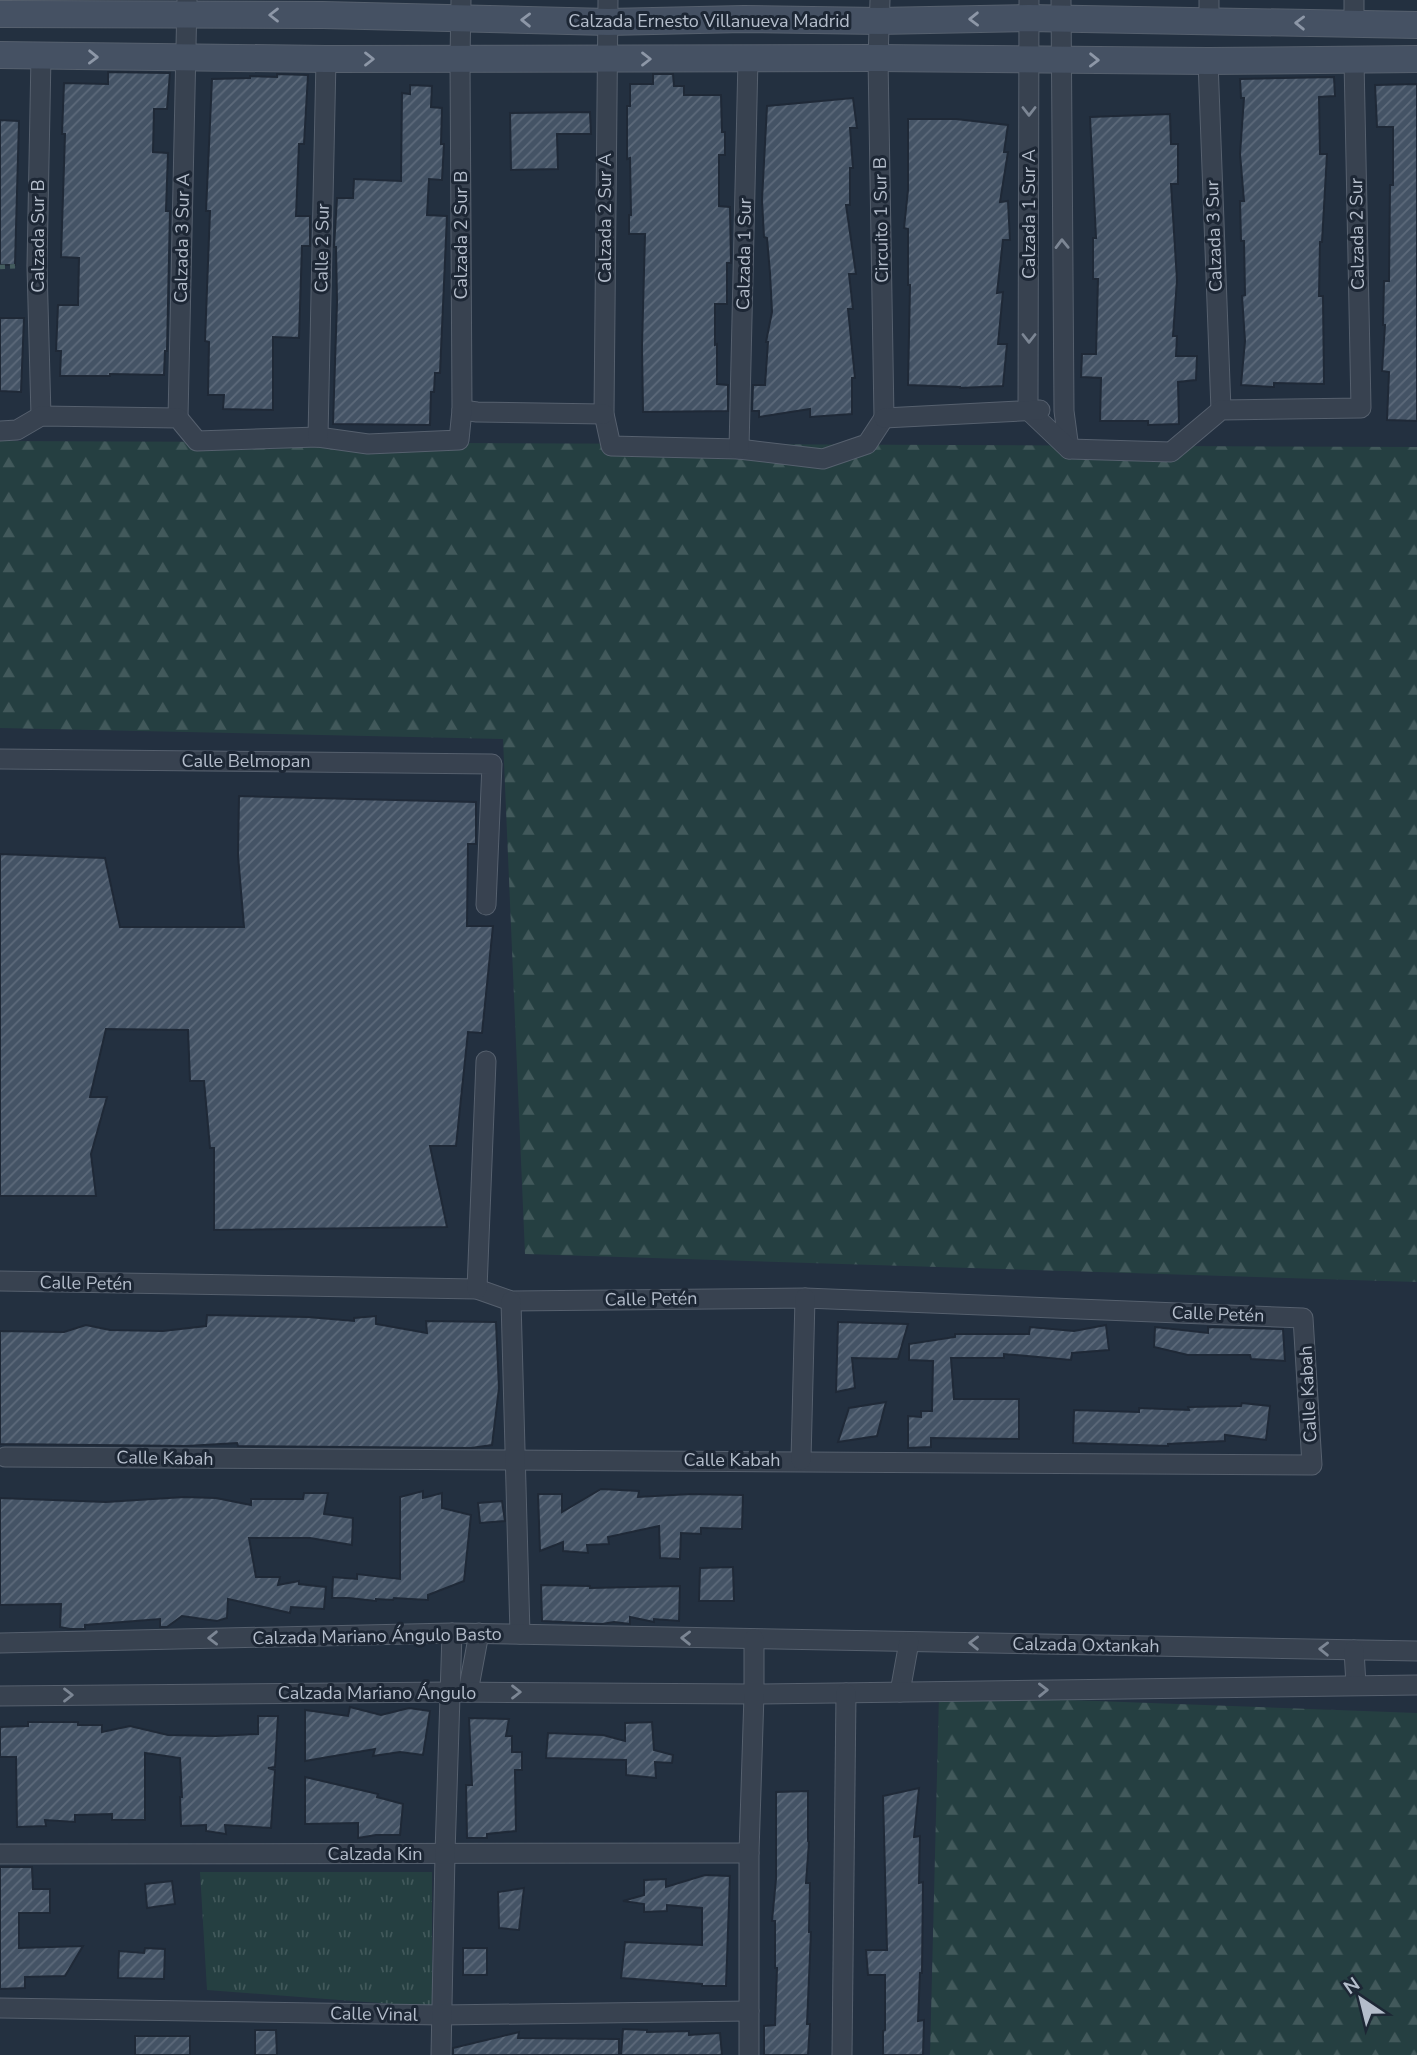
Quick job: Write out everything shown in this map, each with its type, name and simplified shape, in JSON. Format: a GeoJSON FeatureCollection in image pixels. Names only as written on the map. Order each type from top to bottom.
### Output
{"type":"FeatureCollection","features":[{"type":"Feature","properties":{"kind":"street","name":"Calzada Ernesto Villanueva Madrid"},"geometry":{"type":"LineString","coordinates":[[0,14],[41,7],[608,11],[1061,9],[1354,12],[1417,25]]}},
{"type":"Feature","properties":{"kind":"street","name":"Calzada 3 Sur A"},"geometry":{"type":"LineString","coordinates":[[178,418],[187,7]]}},
{"type":"Feature","properties":{"kind":"street","name":"Calzada 2 Sur B"},"geometry":{"type":"LineString","coordinates":[[318,437],[368,444],[459,440],[462,410],[461,9]]}},
{"type":"Feature","properties":{"kind":"street","name":"Calzada 1 Sur A"},"geometry":{"type":"LineString","coordinates":[[1028,410],[1029,9]]}},
{"type":"Feature","properties":{"kind":"street","name":"Calzada 1 Sur A"},"geometry":{"type":"LineString","coordinates":[[1061,9],[1064,411],[1069,449]]}},
{"type":"Feature","properties":{"kind":"street","name":"Calzada 2 Sur A"},"geometry":{"type":"LineString","coordinates":[[608,11],[604,414],[611,446],[739,449]]}},
{"type":"Feature","properties":{"kind":"street","name":"Circuito 1 Sur B"},"geometry":{"type":"LineString","coordinates":[[879,11],[884,418]]}},
{"type":"Feature","properties":{"kind":"street"},"geometry":{"type":"LineString","coordinates":[[0,55],[460,60],[1417,59]]}},
{"type":"Feature","properties":{"kind":"street","name":"Calzada Sur B"},"geometry":{"type":"LineString","coordinates":[[41,56],[37,266],[41,416]]}},
{"type":"Feature","properties":{"kind":"street","name":"Calle 2 Sur"},"geometry":{"type":"LineString","coordinates":[[318,437],[326,59]]}},
{"type":"Feature","properties":{"kind":"street","name":"Calzada 1 Sur"},"geometry":{"type":"LineString","coordinates":[[739,449],[748,59]]}},
{"type":"Feature","properties":{"kind":"street","name":"Calzada 2 Sur"},"geometry":{"type":"LineString","coordinates":[[1221,410],[1361,408],[1354,60]]}},
{"type":"Feature","properties":{"kind":"street","name":"Calzada 3 Sur"},"geometry":{"type":"LineString","coordinates":[[1208,61],[1221,410]]}},
{"type":"Feature","properties":{"kind":"street"},"geometry":{"type":"LineString","coordinates":[[462,410],[604,414]]}},
{"type":"Feature","properties":{"kind":"street"},"geometry":{"type":"LineString","coordinates":[[1028,410],[1069,449],[1171,452],[1221,410]]}},
{"type":"Feature","properties":{"kind":"street"},"geometry":{"type":"LineString","coordinates":[[739,449],[823,459],[867,444],[884,418],[1028,410],[1064,411]]}},
{"type":"Feature","properties":{"kind":"street"},"geometry":{"type":"LineString","coordinates":[[0,431],[17,430],[41,416],[178,418],[198,441],[318,437]]}},
{"type":"Feature","properties":{"kind":"street","name":"Calle Belmopan"},"geometry":{"type":"LineString","coordinates":[[0,760],[492,764],[486,905]]}},
{"type":"Feature","properties":{"kind":"street"},"geometry":{"type":"LineString","coordinates":[[477,1289],[486,1061]]}},
{"type":"Feature","properties":{"kind":"street","name":"Calle Petén"},"geometry":{"type":"LineString","coordinates":[[0,1281],[477,1289],[511,1301],[805,1298],[1303,1318]]}},
{"type":"Feature","properties":{"kind":"street"},"geometry":{"type":"LineString","coordinates":[[802,1460],[805,1298]]}},
{"type":"Feature","properties":{"kind":"street"},"geometry":{"type":"LineString","coordinates":[[511,1301],[520,1634]]}},
{"type":"Feature","properties":{"kind":"street","name":"Calle Kabah"},"geometry":{"type":"LineString","coordinates":[[5,1457],[1312,1465],[1303,1318]]}},
{"type":"Feature","properties":{"kind":"street"},"geometry":{"type":"LineString","coordinates":[[442,2055],[445,1854],[459,1692],[452,1633]]}},
{"type":"Feature","properties":{"kind":"street","name":"Calzada Mariano Ángulo Basto"},"geometry":{"type":"LineString","coordinates":[[0,1643],[452,1633],[754,1639]]}},
{"type":"Feature","properties":{"kind":"street"},"geometry":{"type":"LineString","coordinates":[[459,1692],[479,1633]]}},
{"type":"Feature","properties":{"kind":"street"},"geometry":{"type":"LineString","coordinates":[[749,2055],[749,1853],[754,1639]]}},
{"type":"Feature","properties":{"kind":"street","name":"Calzada Oxtankah"},"geometry":{"type":"LineString","coordinates":[[754,1639],[1417,1651]]}},
{"type":"Feature","properties":{"kind":"street"},"geometry":{"type":"LineString","coordinates":[[900,1692],[909,1642]]}},
{"type":"Feature","properties":{"kind":"street"},"geometry":{"type":"LineString","coordinates":[[1354,1650],[1356,1685]]}},
{"type":"Feature","properties":{"kind":"street"},"geometry":{"type":"LineString","coordinates":[[754,1694],[1417,1685]]}},
{"type":"Feature","properties":{"kind":"street","name":"Calzada Mariano Ángulo"},"geometry":{"type":"LineString","coordinates":[[0,1696],[459,1692],[754,1694]]}},
{"type":"Feature","properties":{"kind":"street"},"geometry":{"type":"LineString","coordinates":[[842,2055],[846,1693]]}},
{"type":"Feature","properties":{"kind":"street","name":"Calzada Kin"},"geometry":{"type":"LineString","coordinates":[[0,1854],[749,1853]]}},
{"type":"Feature","properties":{"kind":"street","name":"Calle Vinal"},"geometry":{"type":"LineString","coordinates":[[0,2008],[442,2015],[749,2011]]}},
{"type":"Feature","properties":{"kind":"green space"},"geometry":{"type":"Polygon","coordinates":[[[0,441],[1417,447],[1417,1282],[525,1254],[503,739],[0,728],[0,441]]]}},
{"type":"Feature","properties":{"kind":"green space"},"geometry":{"type":"Polygon","coordinates":[[[939,1695],[1417,1713],[1417,2055],[930,2055],[939,1695]]]}},
{"type":"Feature","properties":{"kind":"green space"},"geometry":{"type":"Polygon","coordinates":[[[200,1872],[432,1872],[432,2007],[207,1990],[200,1872]]]}},
{"type":"Feature","properties":{"kind":"building"},"geometry":{"type":"Polygon","coordinates":[[[108,72],[170,73],[167,109],[154,109],[153,152],[168,153],[166,211],[170,211],[167,351],[164,375],[60,376],[61,351],[56,351],[58,305],[78,305],[79,258],[61,257],[64,83],[108,84],[108,72]]]}},
{"type":"Feature","properties":{"kind":"building"},"geometry":{"type":"Polygon","coordinates":[[[277,74],[308,75],[304,144],[299,144],[296,216],[310,216],[310,246],[302,246],[299,338],[273,337],[273,410],[223,409],[224,395],[208,395],[209,342],[205,341],[210,211],[206,211],[212,79],[277,77],[277,74]]]}},
{"type":"Feature","properties":{"kind":"building"},"geometry":{"type":"Polygon","coordinates":[[[653,74],[673,74],[674,86],[684,86],[684,95],[721,95],[725,155],[719,155],[719,206],[730,207],[731,263],[727,263],[727,304],[715,304],[715,345],[717,344],[717,384],[728,385],[728,411],[643,412],[645,234],[629,234],[631,215],[627,106],[630,106],[630,84],[653,84],[653,74]]]}},
{"type":"Feature","properties":{"kind":"building"},"geometry":{"type":"Polygon","coordinates":[[[1334,77],[1335,96],[1319,97],[1320,154],[1327,154],[1319,296],[1323,296],[1324,384],[1274,383],[1274,387],[1241,385],[1245,341],[1242,296],[1245,295],[1240,201],[1244,201],[1240,154],[1244,98],[1241,98],[1240,79],[1334,77]]]}},
{"type":"Feature","properties":{"kind":"building"},"geometry":{"type":"Polygon","coordinates":[[[1417,84],[1417,421],[1387,420],[1389,372],[1382,371],[1384,281],[1389,281],[1393,127],[1377,127],[1375,85],[1417,84]]]}},
{"type":"Feature","properties":{"kind":"building"},"geometry":{"type":"Polygon","coordinates":[[[410,85],[432,86],[431,107],[442,108],[442,180],[429,179],[427,215],[447,216],[440,373],[435,373],[434,392],[431,392],[430,425],[333,424],[337,302],[334,247],[337,198],[353,198],[354,179],[401,181],[402,93],[410,94],[410,85]]]}},
{"type":"Feature","properties":{"kind":"building"},"geometry":{"type":"Polygon","coordinates":[[[853,98],[857,128],[850,128],[853,168],[850,168],[850,205],[846,205],[856,274],[849,274],[853,309],[848,309],[855,378],[852,378],[852,414],[810,417],[810,409],[759,417],[759,411],[752,411],[753,385],[765,385],[766,342],[772,312],[762,200],[767,106],[853,98]]]}},
{"type":"Feature","properties":{"kind":"building"},"geometry":{"type":"Polygon","coordinates":[[[590,112],[591,134],[557,134],[558,169],[511,170],[510,113],[590,112]]]}},
{"type":"Feature","properties":{"kind":"building"},"geometry":{"type":"Polygon","coordinates":[[[1170,114],[1171,144],[1178,144],[1178,184],[1171,184],[1177,280],[1173,336],[1177,336],[1176,356],[1197,356],[1196,380],[1178,382],[1179,424],[1148,425],[1148,421],[1100,421],[1101,378],[1081,377],[1082,354],[1096,354],[1098,279],[1093,279],[1093,238],[1096,238],[1090,117],[1170,114]]]}},
{"type":"Feature","properties":{"kind":"building"},"geometry":{"type":"Polygon","coordinates":[[[908,119],[956,119],[1008,125],[1004,152],[1008,152],[1000,202],[1008,201],[1010,240],[1003,240],[997,293],[1003,292],[998,344],[1007,344],[1003,386],[960,388],[908,385],[910,285],[908,229],[904,228],[908,190],[908,119]]]}},
{"type":"Feature","properties":{"kind":"building"},"geometry":{"type":"Polygon","coordinates":[[[0,120],[19,121],[15,265],[0,265],[0,120]]]}},
{"type":"Feature","properties":{"kind":"building"},"geometry":{"type":"Polygon","coordinates":[[[0,318],[24,318],[21,392],[0,391],[0,318]]]}},
{"type":"Feature","properties":{"kind":"building"},"geometry":{"type":"Polygon","coordinates":[[[239,796],[476,802],[476,844],[468,844],[467,926],[493,926],[482,1033],[468,1032],[456,1146],[430,1146],[447,1227],[214,1230],[214,1148],[210,1148],[204,1081],[190,1081],[188,1030],[106,1029],[90,1097],[107,1097],[91,1154],[96,1196],[0,1196],[0,854],[105,858],[120,927],[244,927],[238,855],[239,796]]]}},
{"type":"Feature","properties":{"kind":"building"},"geometry":{"type":"Polygon","coordinates":[[[207,1315],[308,1317],[354,1321],[354,1318],[376,1316],[376,1324],[427,1333],[426,1321],[496,1322],[499,1388],[492,1445],[471,1448],[238,1446],[237,1443],[187,1446],[0,1444],[0,1331],[64,1332],[86,1325],[110,1330],[163,1331],[206,1326],[207,1315]]]}},
{"type":"Feature","properties":{"kind":"building"},"geometry":{"type":"Polygon","coordinates":[[[838,1322],[908,1324],[898,1359],[852,1358],[855,1388],[836,1392],[838,1322]]]}},
{"type":"Feature","properties":{"kind":"building"},"geometry":{"type":"Polygon","coordinates":[[[1106,1325],[1109,1350],[1072,1353],[1071,1360],[1004,1354],[1004,1358],[951,1358],[954,1399],[1019,1399],[1019,1439],[931,1438],[931,1447],[908,1448],[908,1416],[921,1417],[921,1411],[932,1411],[933,1361],[909,1360],[909,1344],[955,1337],[955,1334],[1029,1334],[1030,1327],[1074,1331],[1106,1325]]]}},
{"type":"Feature","properties":{"kind":"building"},"geometry":{"type":"Polygon","coordinates":[[[1155,1327],[1208,1333],[1208,1327],[1283,1329],[1285,1361],[1251,1359],[1250,1355],[1188,1355],[1154,1347],[1155,1327]]]}},
{"type":"Feature","properties":{"kind":"building"},"geometry":{"type":"Polygon","coordinates":[[[886,1402],[877,1436],[838,1442],[849,1408],[886,1402]]]}},
{"type":"Feature","properties":{"kind":"building"},"geometry":{"type":"Polygon","coordinates":[[[1242,1403],[1270,1406],[1266,1440],[1225,1435],[1225,1441],[1168,1446],[1073,1443],[1074,1410],[1189,1410],[1188,1407],[1241,1406],[1242,1403]]]}},
{"type":"Feature","properties":{"kind":"building"},"geometry":{"type":"Polygon","coordinates":[[[601,1489],[639,1491],[638,1497],[743,1495],[742,1529],[701,1528],[701,1534],[681,1533],[680,1559],[660,1558],[659,1526],[608,1537],[609,1544],[587,1545],[588,1553],[563,1551],[563,1542],[540,1551],[538,1494],[562,1494],[562,1512],[601,1489]]]}},
{"type":"Feature","properties":{"kind":"building"},"geometry":{"type":"Polygon","coordinates":[[[423,1491],[423,1498],[442,1493],[442,1508],[471,1515],[464,1581],[428,1595],[428,1600],[332,1598],[333,1577],[357,1579],[357,1574],[400,1579],[400,1497],[423,1491]]]}},
{"type":"Feature","properties":{"kind":"building"},"geometry":{"type":"Polygon","coordinates":[[[304,1493],[328,1493],[324,1514],[353,1518],[352,1545],[310,1538],[249,1538],[256,1577],[280,1577],[278,1585],[299,1581],[299,1584],[326,1587],[324,1609],[291,1607],[290,1613],[228,1599],[227,1618],[217,1621],[182,1616],[167,1627],[160,1627],[160,1619],[85,1625],[85,1629],[70,1629],[60,1627],[61,1604],[0,1605],[0,1498],[106,1502],[184,1497],[216,1498],[251,1505],[251,1499],[303,1499],[304,1493]]]}},
{"type":"Feature","properties":{"kind":"building"},"geometry":{"type":"Polygon","coordinates":[[[502,1501],[505,1521],[480,1523],[478,1503],[502,1501]]]}},
{"type":"Feature","properties":{"kind":"building"},"geometry":{"type":"Polygon","coordinates":[[[733,1567],[734,1601],[699,1601],[700,1568],[733,1567]]]}},
{"type":"Feature","properties":{"kind":"building"},"geometry":{"type":"Polygon","coordinates":[[[541,1585],[590,1588],[680,1586],[679,1621],[654,1619],[654,1622],[630,1617],[630,1624],[542,1621],[541,1585]]]}},
{"type":"Feature","properties":{"kind":"building"},"geometry":{"type":"Polygon","coordinates":[[[350,1707],[381,1715],[409,1708],[430,1711],[423,1755],[400,1752],[373,1756],[375,1749],[305,1761],[305,1710],[348,1716],[350,1707]]]}},
{"type":"Feature","properties":{"kind":"building"},"geometry":{"type":"Polygon","coordinates":[[[258,1716],[278,1716],[275,1767],[268,1768],[275,1770],[271,1828],[225,1825],[226,1834],[206,1831],[206,1825],[181,1826],[180,1758],[145,1753],[145,1820],[112,1820],[112,1814],[75,1815],[75,1822],[45,1820],[46,1826],[17,1827],[16,1757],[0,1757],[0,1727],[28,1726],[28,1722],[78,1722],[78,1725],[102,1725],[102,1732],[130,1726],[168,1735],[216,1736],[258,1734],[258,1716]]]}},
{"type":"Feature","properties":{"kind":"building"},"geometry":{"type":"Polygon","coordinates":[[[469,1718],[509,1719],[506,1736],[512,1736],[512,1752],[522,1752],[522,1770],[515,1770],[516,1831],[487,1834],[487,1838],[467,1838],[466,1785],[472,1785],[469,1718]]]}},
{"type":"Feature","properties":{"kind":"building"},"geometry":{"type":"Polygon","coordinates":[[[652,1722],[654,1750],[673,1755],[672,1763],[655,1762],[656,1778],[626,1775],[626,1760],[546,1758],[548,1733],[603,1735],[625,1741],[625,1723],[652,1722]]]}},
{"type":"Feature","properties":{"kind":"building"},"geometry":{"type":"Polygon","coordinates":[[[305,1777],[378,1794],[377,1797],[403,1804],[400,1835],[358,1838],[358,1823],[305,1824],[305,1777]]]}},
{"type":"Feature","properties":{"kind":"building"},"geometry":{"type":"Polygon","coordinates":[[[919,1788],[914,1837],[920,1836],[919,1883],[923,1882],[922,1973],[918,2021],[924,2020],[923,2055],[883,2055],[885,1975],[868,1975],[866,1950],[887,1950],[883,1796],[919,1788]]]}},
{"type":"Feature","properties":{"kind":"building"},"geometry":{"type":"Polygon","coordinates":[[[808,1791],[809,1842],[806,1883],[810,1883],[811,1932],[808,2055],[764,2055],[764,2026],[775,2025],[777,1968],[775,1921],[772,1921],[776,1879],[776,1792],[808,1791]]]}},
{"type":"Feature","properties":{"kind":"building"},"geometry":{"type":"Polygon","coordinates":[[[0,1867],[32,1867],[33,1889],[50,1889],[50,1913],[19,1913],[19,1948],[83,1946],[65,1976],[25,1977],[25,1988],[0,1989],[0,1867]]]}},
{"type":"Feature","properties":{"kind":"building"},"geometry":{"type":"Polygon","coordinates":[[[705,1875],[730,1876],[726,1986],[621,1978],[625,1942],[702,1945],[702,1908],[667,1905],[667,1911],[644,1912],[644,1904],[623,1901],[644,1895],[644,1880],[666,1879],[666,1887],[705,1875]]]}},
{"type":"Feature","properties":{"kind":"building"},"geometry":{"type":"Polygon","coordinates":[[[172,1881],[175,1904],[147,1908],[145,1884],[172,1881]]]}},
{"type":"Feature","properties":{"kind":"building"},"geometry":{"type":"Polygon","coordinates":[[[524,1888],[519,1930],[499,1928],[498,1892],[524,1888]]]}},
{"type":"Feature","properties":{"kind":"building"},"geometry":{"type":"Polygon","coordinates":[[[145,1948],[165,1949],[164,1979],[118,1978],[119,1951],[144,1953],[145,1948]]]}},
{"type":"Feature","properties":{"kind":"building"},"geometry":{"type":"Polygon","coordinates":[[[463,1948],[487,1948],[487,1975],[463,1975],[463,1948]]]}},
{"type":"Feature","properties":{"kind":"building"},"geometry":{"type":"Polygon","coordinates":[[[623,2029],[647,2032],[689,2031],[689,2035],[720,2033],[722,2055],[621,2055],[623,2029]]]}},
{"type":"Feature","properties":{"kind":"building"},"geometry":{"type":"Polygon","coordinates":[[[255,2030],[276,2030],[277,2055],[255,2055],[255,2030]]]}},
{"type":"Feature","properties":{"kind":"building"},"geometry":{"type":"Polygon","coordinates":[[[519,2032],[518,2038],[619,2039],[619,2055],[453,2055],[453,2048],[519,2032]]]}},
{"type":"Feature","properties":{"kind":"building"},"geometry":{"type":"Polygon","coordinates":[[[135,2036],[190,2036],[190,2055],[135,2055],[135,2036]]]}}]}
